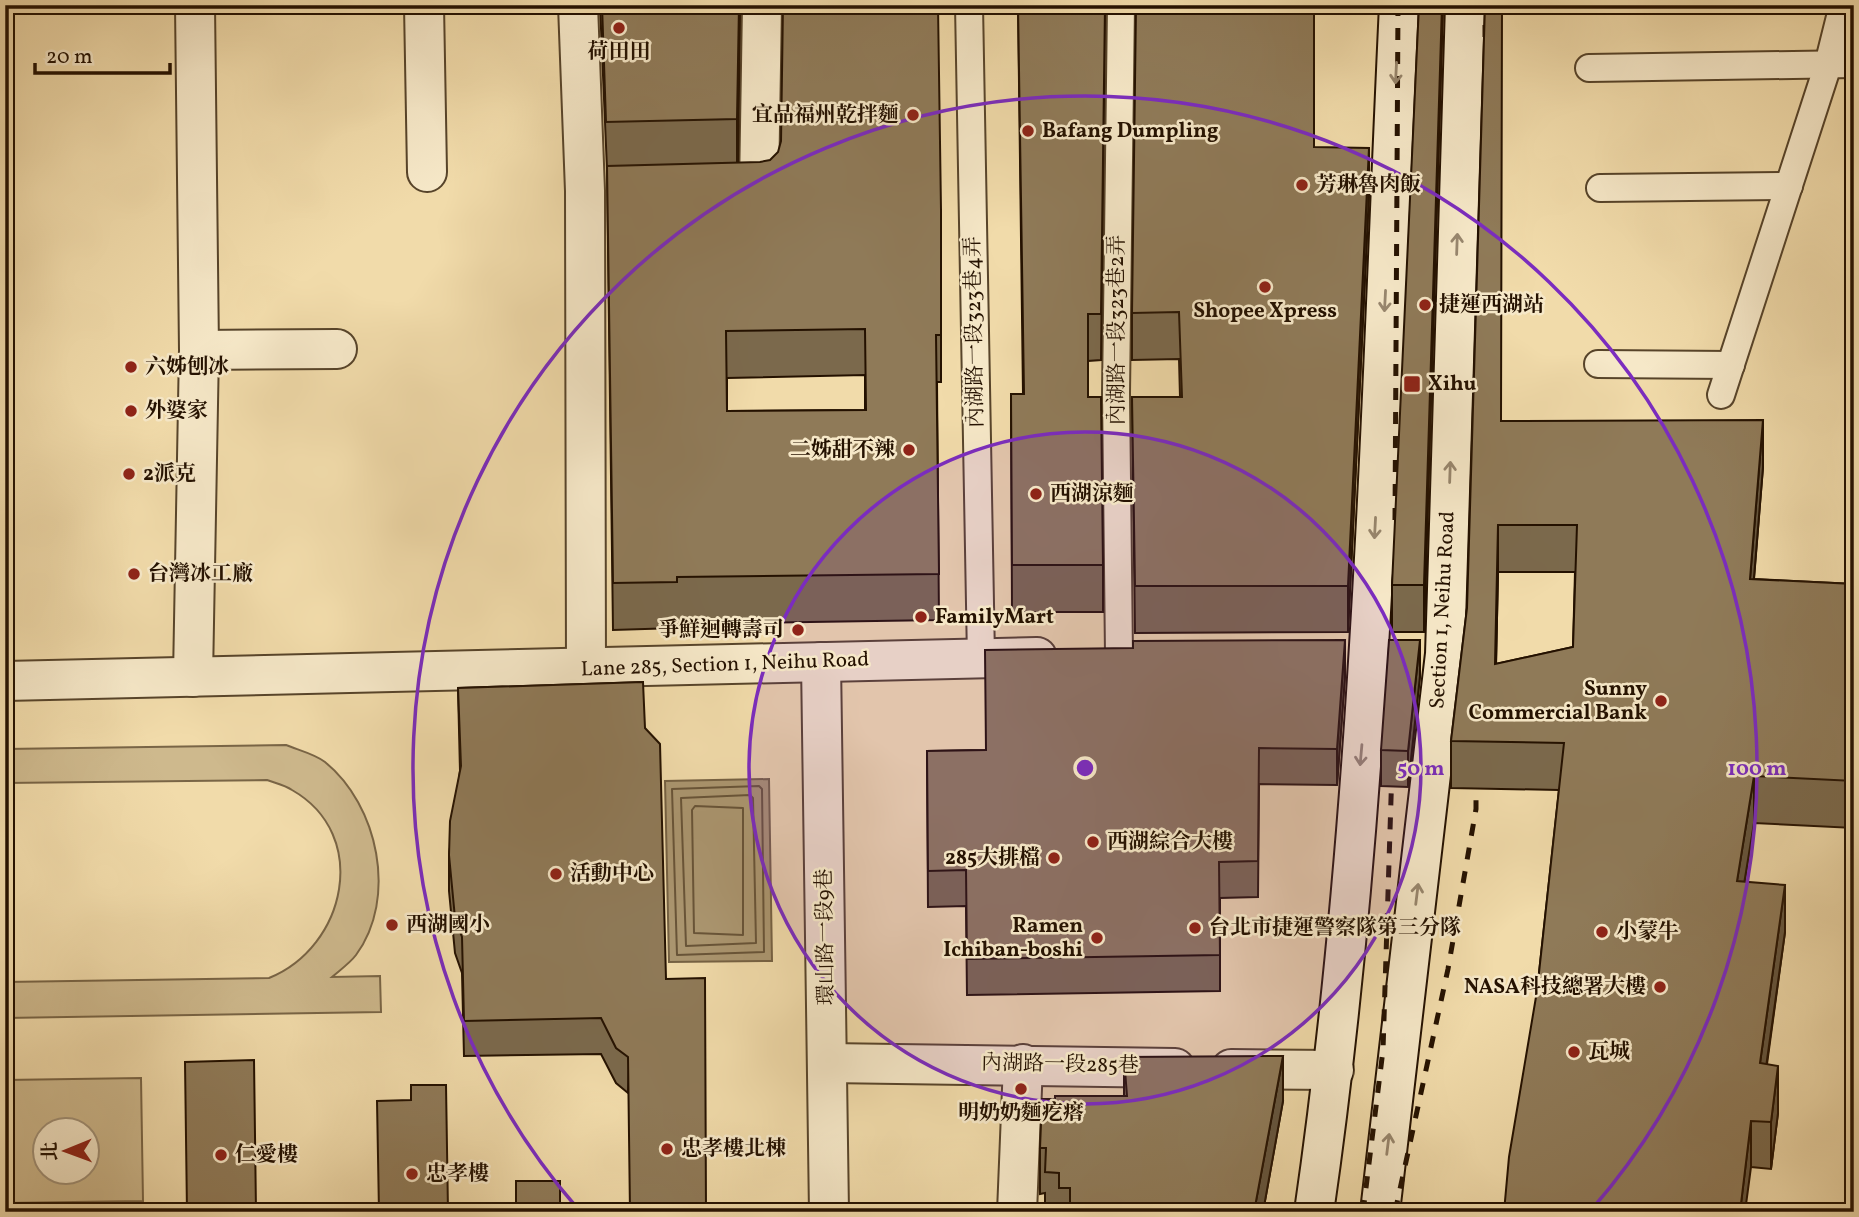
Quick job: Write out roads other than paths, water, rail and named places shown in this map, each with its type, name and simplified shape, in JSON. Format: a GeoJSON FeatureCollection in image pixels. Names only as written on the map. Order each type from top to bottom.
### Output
{"type":"FeatureCollection","features":[{"type":"Feature","properties":{"kind":"street"},"geometry":{"type":"LineString","coordinates":[[193,677],[199,351],[195,5]]}},
{"type":"Feature","properties":{"kind":"street"},"geometry":{"type":"LineString","coordinates":[[424,5],[427,172]]}},
{"type":"Feature","properties":{"kind":"street"},"geometry":{"type":"LineString","coordinates":[[578,5],[585,191],[586,669]]}},
{"type":"Feature","properties":{"kind":"street"},"geometry":{"type":"LineString","coordinates":[[692,188],[759,187],[762,5]]}},
{"type":"Feature","properties":{"kind":"street"},"geometry":{"type":"LineString","coordinates":[[1314,1212],[1334,1070],[1351,652],[1399,5]]}},
{"type":"Feature","properties":{"kind":"street","name":"Section 1, Neihu Road"},"geometry":{"type":"LineString","coordinates":[[1380,1212],[1445,654],[1465,5]]}},
{"type":"Feature","properties":{"kind":"street"},"geometry":{"type":"LineString","coordinates":[[585,191],[625,190]]}},
{"type":"Feature","properties":{"kind":"street"},"geometry":{"type":"LineString","coordinates":[[199,351],[338,349]]}},
{"type":"Feature","properties":{"kind":"street"},"geometry":{"type":"LineString","coordinates":[[1351,652],[1445,654]]}},
{"type":"Feature","properties":{"kind":"street","name":"Lane 285, Section 1, Neihu Road"},"geometry":{"type":"LineString","coordinates":[[5,681],[1159,654]]}},
{"type":"Feature","properties":{"kind":"street","name":"環山路一段9巷"},"geometry":{"type":"LineString","coordinates":[[821,662],[829,1212]]}},
{"type":"Feature","properties":{"kind":"street","name":"內湖路一段285巷"},"geometry":{"type":"LineString","coordinates":[[828,1063],[1334,1070]]}},
{"type":"Feature","properties":{"kind":"street"},"geometry":{"type":"LineString","coordinates":[[1017,1212],[1023,1064]]}},
{"type":"Feature","properties":{"kind":"lane","name":"內湖路一段323巷4弄"},"geometry":{"type":"LineString","coordinates":[[969,5],[981,658]]}},
{"type":"Feature","properties":{"kind":"lane","name":"內湖路一段323巷2弄"},"geometry":{"type":"LineString","coordinates":[[1119,655],[1116,393],[1121,5]]}},
{"type":"Feature","properties":{"kind":"lane"},"geometry":{"type":"LineString","coordinates":[[1721,395],[1789,186],[1841,65],[1843,5]]}},
{"type":"Feature","properties":{"kind":"lane"},"geometry":{"type":"LineString","coordinates":[[1589,68],[1841,65]]}},
{"type":"Feature","properties":{"kind":"lane"},"geometry":{"type":"LineString","coordinates":[[1601,188],[1789,186]]}},
{"type":"Feature","properties":{"kind":"lane"},"geometry":{"type":"LineString","coordinates":[[1598,364],[1731,365]]}},
{"type":"Feature","properties":{"kind":"water"},"geometry":{"type":"Polygon","coordinates":[[[769,779],[772,961],[669,962],[665,781],[769,779]]]}},
{"type":"Feature","properties":{"kind":"railway"},"geometry":{"type":"LineString","coordinates":[[1395,520],[1398,5]]}},
{"type":"Feature","properties":{"kind":"railway"},"geometry":{"type":"LineString","coordinates":[[1485,5],[1485,37]]}},
{"type":"Feature","properties":{"kind":"railway"},"geometry":{"type":"LineString","coordinates":[[1363,1212],[1383,1050],[1392,768]]}},
{"type":"Feature","properties":{"kind":"railway"},"geometry":{"type":"LineString","coordinates":[[1395,1212],[1448,969],[1476,809],[1476,768]]}},
{"type":"Feature","properties":{"kind":"place","name":"荷田田"},"geometry":{"type":"Point","coordinates":[619,28]}},
{"type":"Feature","properties":{"kind":"place","name":"宜品福州乾拌麵"},"geometry":{"type":"Point","coordinates":[913,115]}},
{"type":"Feature","properties":{"kind":"place","name":"Bafang Dumpling"},"geometry":{"type":"Point","coordinates":[1028,131]}},
{"type":"Feature","properties":{"kind":"place","name":"芳琳魯肉飯"},"geometry":{"type":"Point","coordinates":[1302,185]}},
{"type":"Feature","properties":{"kind":"place","name":"Shopee Xpress"},"geometry":{"type":"Point","coordinates":[1265,287]}},
{"type":"Feature","properties":{"kind":"place","name":"捷運西湖站"},"geometry":{"type":"Point","coordinates":[1425,305]}},
{"type":"Feature","properties":{"kind":"place","name":"六姊刨冰"},"geometry":{"type":"Point","coordinates":[131,367]}},
{"type":"Feature","properties":{"kind":"place","name":"Xihu"},"geometry":{"type":"Point","coordinates":[1412,384]}},
{"type":"Feature","properties":{"kind":"place","name":"外婆家"},"geometry":{"type":"Point","coordinates":[131,411]}},
{"type":"Feature","properties":{"kind":"place","name":"二姊甜不辣"},"geometry":{"type":"Point","coordinates":[909,450]}},
{"type":"Feature","properties":{"kind":"place","name":"2派克"},"geometry":{"type":"Point","coordinates":[129,474]}},
{"type":"Feature","properties":{"kind":"place","name":"西湖涼麵"},"geometry":{"type":"Point","coordinates":[1036,494]}},
{"type":"Feature","properties":{"kind":"place","name":"台灣冰工廠"},"geometry":{"type":"Point","coordinates":[134,574]}},
{"type":"Feature","properties":{"kind":"place","name":"FamilyMart"},"geometry":{"type":"Point","coordinates":[921,617]}},
{"type":"Feature","properties":{"kind":"place","name":"爭鮮迴轉壽司"},"geometry":{"type":"Point","coordinates":[798,630]}},
{"type":"Feature","properties":{"kind":"place","name":"Sunny Commercial Bank"},"geometry":{"type":"Point","coordinates":[1661,701]}},
{"type":"Feature","properties":{"kind":"place","name":"西湖綜合大樓"},"geometry":{"type":"Point","coordinates":[1093,842]}},
{"type":"Feature","properties":{"kind":"place","name":"285大排檔"},"geometry":{"type":"Point","coordinates":[1054,858]}},
{"type":"Feature","properties":{"kind":"place","name":"活動中心"},"geometry":{"type":"Point","coordinates":[556,874]}},
{"type":"Feature","properties":{"kind":"place","name":"西湖國小"},"geometry":{"type":"Point","coordinates":[392,925]}},
{"type":"Feature","properties":{"kind":"place","name":"台北市捷運警察隊第三分隊"},"geometry":{"type":"Point","coordinates":[1195,928]}},
{"type":"Feature","properties":{"kind":"place","name":"小蒙牛"},"geometry":{"type":"Point","coordinates":[1602,932]}},
{"type":"Feature","properties":{"kind":"place","name":"Ramen Ichiban-boshi"},"geometry":{"type":"Point","coordinates":[1097,938]}},
{"type":"Feature","properties":{"kind":"place","name":"NASA科技總署大樓"},"geometry":{"type":"Point","coordinates":[1660,987]}},
{"type":"Feature","properties":{"kind":"place","name":"瓦城"},"geometry":{"type":"Point","coordinates":[1574,1052]}},
{"type":"Feature","properties":{"kind":"place","name":"明奶奶麵疙瘩"},"geometry":{"type":"Point","coordinates":[1021,1089]}},
{"type":"Feature","properties":{"kind":"place","name":"忠孝樓北棟"},"geometry":{"type":"Point","coordinates":[667,1149]}},
{"type":"Feature","properties":{"kind":"place","name":"仁愛樓"},"geometry":{"type":"Point","coordinates":[221,1155]}},
{"type":"Feature","properties":{"kind":"place","name":"忠孝樓"},"geometry":{"type":"Point","coordinates":[412,1174]}}]}
